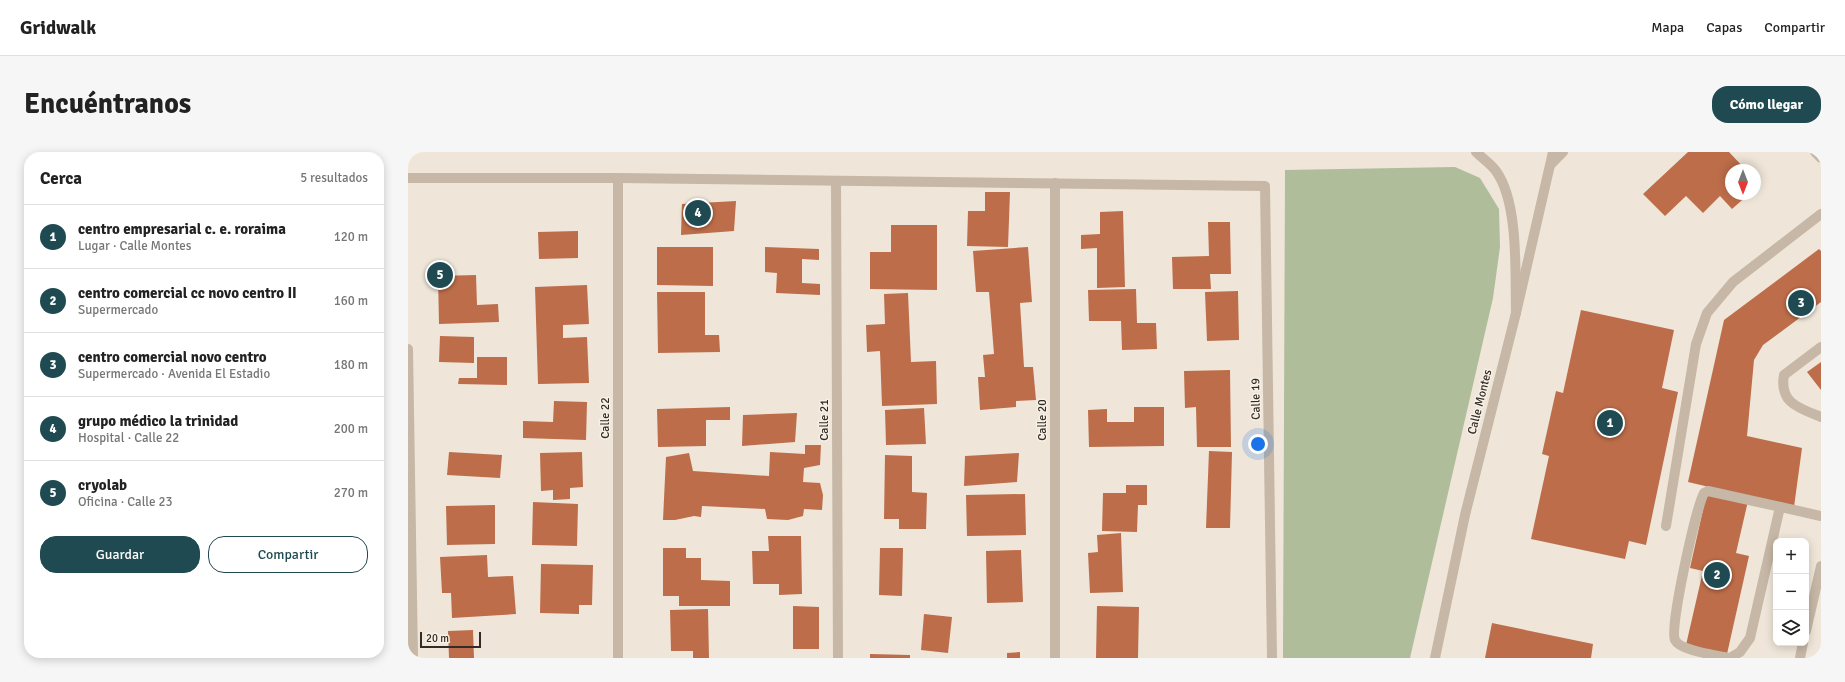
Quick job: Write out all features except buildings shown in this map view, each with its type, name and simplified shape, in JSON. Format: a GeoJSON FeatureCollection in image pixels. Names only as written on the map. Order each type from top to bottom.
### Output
{"type":"FeatureCollection","features":[{"type":"Feature","properties":{"kind":"street"},"geometry":{"type":"LineString","coordinates":[[1476,152],[1496,171],[1507,191],[1512,213],[1516,313]]}},
{"type":"Feature","properties":{"kind":"street","name":"Calle Montes"},"geometry":{"type":"LineString","coordinates":[[1434,658],[1465,514],[1516,313],[1553,152]]}},
{"type":"Feature","properties":{"kind":"street"},"geometry":{"type":"LineString","coordinates":[[1551,164],[1563,152]]}},
{"type":"Feature","properties":{"kind":"street"},"geometry":{"type":"LineString","coordinates":[[1815,152],[1821,158]]}},
{"type":"Feature","properties":{"kind":"street"},"geometry":{"type":"LineString","coordinates":[[408,178],[618,178],[836,182],[1055,183]]}},
{"type":"Feature","properties":{"kind":"street","name":"Calle 22"},"geometry":{"type":"LineString","coordinates":[[618,178],[618,658]]}},
{"type":"Feature","properties":{"kind":"street","name":"Calle 21"},"geometry":{"type":"LineString","coordinates":[[836,182],[838,658]]}},
{"type":"Feature","properties":{"kind":"street","name":"Calle 19"},"geometry":{"type":"LineString","coordinates":[[1055,183],[1263,185],[1266,188],[1272,658]]}},
{"type":"Feature","properties":{"kind":"street","name":"Calle 20"},"geometry":{"type":"LineString","coordinates":[[1055,183],[1055,658]]}},
{"type":"Feature","properties":{"kind":"street"},"geometry":{"type":"LineString","coordinates":[[1666,526],[1696,344],[1707,313],[1733,282],[1821,214]]}},
{"type":"Feature","properties":{"kind":"street"},"geometry":{"type":"LineString","coordinates":[[1821,347],[1784,375],[1782,385],[1786,397],[1795,407],[1821,417]]}},
{"type":"Feature","properties":{"kind":"street"},"geometry":{"type":"LineString","coordinates":[[408,349],[413,658]]}},
{"type":"Feature","properties":{"kind":"street"},"geometry":{"type":"LineString","coordinates":[[1780,507],[1750,638],[1740,652],[1730,658],[1681,647],[1674,640],[1674,630],[1682,578],[1703,495],[1708,491],[1821,516]]}},
{"type":"Feature","properties":{"kind":"street"},"geometry":{"type":"LineString","coordinates":[[1809,618],[1821,566]]}},
{"type":"Feature","properties":{"kind":"street"},"geometry":{"type":"LineString","coordinates":[[1800,658],[1802,646]]}},
{"type":"Feature","properties":{"kind":"green space"},"geometry":{"type":"Polygon","coordinates":[[[1455,167],[1480,178],[1499,209],[1500,247],[1493,298],[1410,658],[1283,658],[1285,170],[1455,167]]]}},
{"type":"Feature","properties":{"kind":"place","name":"grupo médico la trinidad"},"geometry":{"type":"Point","coordinates":[698,213]}},
{"type":"Feature","properties":{"kind":"place","name":"cryolab"},"geometry":{"type":"Point","coordinates":[440,275]}},
{"type":"Feature","properties":{"kind":"place","name":"centro comercial novo centro"},"geometry":{"type":"Point","coordinates":[1801,303]}},
{"type":"Feature","properties":{"kind":"place","name":"centro empresarial c. e. roraima"},"geometry":{"type":"Point","coordinates":[1610,423]}},
{"type":"Feature","properties":{"kind":"place","name":"centro comercial cc novo centro II"},"geometry":{"type":"Point","coordinates":[1717,575]}}]}
